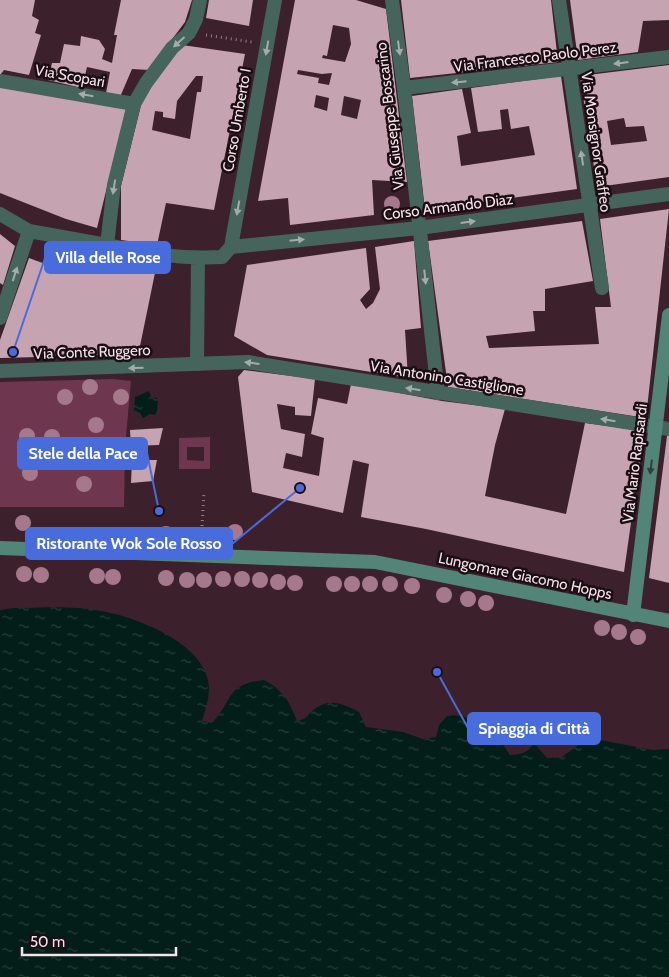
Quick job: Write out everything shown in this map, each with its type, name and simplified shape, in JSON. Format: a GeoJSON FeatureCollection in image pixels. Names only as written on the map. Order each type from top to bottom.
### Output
{"type":"FeatureCollection","features":[{"type":"Feature","properties":{"kind":"main road","name":"Via Mario Rapisardi"},"geometry":{"type":"LineString","coordinates":[[633,615],[662,428],[669,315]]}},
{"type":"Feature","properties":{"kind":"main road","name":"Lungomare Giacomo Hopps"},"geometry":{"type":"LineString","coordinates":[[0,548],[375,562],[463,578],[669,621]]}},
{"type":"Feature","properties":{"kind":"street"},"geometry":{"type":"LineString","coordinates":[[107,245],[114,185],[134,104],[146,83],[172,48],[189,33],[196,19],[200,0]]}},
{"type":"Feature","properties":{"kind":"street","name":"Corso Umberto I"},"geometry":{"type":"LineString","coordinates":[[231,246],[276,0]]}},
{"type":"Feature","properties":{"kind":"street","name":"Via Giuseppe Boscarino"},"geometry":{"type":"LineString","coordinates":[[392,0],[404,88],[438,393]]}},
{"type":"Feature","properties":{"kind":"street","name":"Via Monsignor Graffeo"},"geometry":{"type":"LineString","coordinates":[[559,0],[602,288]]}},
{"type":"Feature","properties":{"kind":"street","name":"Via Francesco Paolo Perez"},"geometry":{"type":"LineString","coordinates":[[404,88],[669,57]]}},
{"type":"Feature","properties":{"kind":"street","name":"Via Scopari"},"geometry":{"type":"LineString","coordinates":[[0,81],[134,104]]}},
{"type":"Feature","properties":{"kind":"street","name":"Corso Armando Diaz"},"geometry":{"type":"LineString","coordinates":[[231,246],[419,228],[669,194]]}},
{"type":"Feature","properties":{"kind":"street"},"geometry":{"type":"LineString","coordinates":[[0,214],[29,231],[162,257],[222,257],[231,246]]}},
{"type":"Feature","properties":{"kind":"street"},"geometry":{"type":"LineString","coordinates":[[0,318],[29,231]]}},
{"type":"Feature","properties":{"kind":"street"},"geometry":{"type":"LineString","coordinates":[[191,364],[198,258]]}},
{"type":"Feature","properties":{"kind":"street","name":"Via Antonino Castiglione"},"geometry":{"type":"LineString","coordinates":[[191,364],[247,362],[662,428]]}},
{"type":"Feature","properties":{"kind":"street","name":"Via Conte Ruggero"},"geometry":{"type":"LineString","coordinates":[[0,371],[191,364]]}},
{"type":"Feature","properties":{"kind":"path"},"geometry":{"type":"LineString","coordinates":[[189,33],[268,45]]}},
{"type":"Feature","properties":{"kind":"path"},"geometry":{"type":"LineString","coordinates":[[202,526],[204,493]]}},
{"type":"Feature","properties":{"kind":"shaded area"},"geometry":{"type":"Polygon","coordinates":[[[113,379],[131,381],[125,447],[124,507],[0,507],[0,382],[113,379]]]}},
{"type":"Feature","properties":{"kind":"shaded area"},"geometry":{"type":"Polygon","coordinates":[[[210,437],[210,469],[179,469],[179,438],[210,437]],[[187,447],[187,460],[204,461],[204,447],[187,447]]]}},
{"type":"Feature","properties":{"kind":"water"},"geometry":{"type":"Polygon","coordinates":[[[149,391],[151,397],[158,398],[157,411],[155,415],[150,414],[143,418],[140,413],[134,410],[135,397],[149,391]]]}},
{"type":"Feature","properties":{"kind":"water"},"geometry":{"type":"Polygon","coordinates":[[[68,607],[90,609],[131,619],[164,633],[192,654],[202,666],[208,680],[209,690],[202,721],[212,723],[236,689],[251,682],[264,680],[281,692],[297,721],[322,705],[334,703],[359,712],[366,727],[403,732],[423,739],[436,737],[439,725],[448,715],[469,718],[492,731],[510,755],[530,749],[534,743],[547,758],[562,757],[581,743],[595,739],[653,750],[669,749],[669,977],[0,977],[0,610],[68,607]]]}},
{"type":"Feature","properties":{"kind":"building"},"geometry":{"type":"Polygon","coordinates":[[[0,0],[35,0],[32,16],[39,20],[35,33],[41,35],[29,75],[4,70],[0,75],[0,0]]]}},
{"type":"Feature","properties":{"kind":"building"},"geometry":{"type":"Polygon","coordinates":[[[121,0],[192,0],[185,22],[149,70],[132,69],[120,97],[106,93],[110,72],[87,67],[82,88],[48,80],[52,63],[60,63],[64,44],[80,46],[81,36],[99,40],[105,49],[102,59],[112,63],[117,35],[114,35],[121,0]]]}},
{"type":"Feature","properties":{"kind":"building"},"geometry":{"type":"Polygon","coordinates":[[[209,0],[253,0],[249,26],[206,18],[209,0]]]}},
{"type":"Feature","properties":{"kind":"building"},"geometry":{"type":"Polygon","coordinates":[[[295,0],[356,0],[386,9],[407,182],[372,180],[374,215],[290,225],[288,198],[258,201],[295,0]],[[333,25],[327,56],[323,55],[322,58],[345,62],[351,44],[349,28],[333,25]],[[298,70],[297,74],[319,78],[318,83],[329,85],[332,73],[322,74],[298,70]],[[316,95],[314,107],[327,111],[329,98],[316,95]],[[344,96],[341,115],[357,119],[361,100],[344,96]]]}},
{"type":"Feature","properties":{"kind":"building"},"geometry":{"type":"Polygon","coordinates":[[[401,0],[551,0],[558,62],[410,78],[401,0]]]}},
{"type":"Feature","properties":{"kind":"building"},"geometry":{"type":"Polygon","coordinates":[[[570,0],[669,0],[669,20],[643,21],[638,52],[578,60],[570,0]]]}},
{"type":"Feature","properties":{"kind":"building"},"geometry":{"type":"Polygon","coordinates":[[[182,45],[245,54],[214,210],[166,203],[157,245],[121,240],[121,186],[144,93],[182,45]],[[196,76],[177,101],[175,119],[163,117],[163,112],[155,111],[152,130],[190,139],[197,92],[201,92],[203,76],[196,76]]]}},
{"type":"Feature","properties":{"kind":"building"},"geometry":{"type":"Polygon","coordinates":[[[669,65],[669,177],[597,187],[580,76],[669,65]],[[624,118],[607,121],[611,145],[647,141],[644,126],[626,127],[624,118]]]}},
{"type":"Feature","properties":{"kind":"building"},"geometry":{"type":"Polygon","coordinates":[[[561,76],[577,189],[425,210],[412,96],[462,89],[471,133],[457,136],[461,166],[535,155],[529,126],[511,129],[508,109],[500,110],[502,129],[478,132],[471,88],[561,76]]]}},
{"type":"Feature","properties":{"kind":"building"},"geometry":{"type":"Polygon","coordinates":[[[0,86],[126,109],[97,228],[66,219],[0,193],[0,86]]]}},
{"type":"Feature","properties":{"kind":"building"},"geometry":{"type":"Polygon","coordinates":[[[669,209],[646,418],[448,387],[428,241],[582,221],[593,281],[545,289],[545,311],[533,311],[535,331],[486,336],[489,348],[599,344],[595,307],[611,307],[600,219],[669,209]]]}},
{"type":"Feature","properties":{"kind":"building"},"geometry":{"type":"Polygon","coordinates":[[[0,234],[15,246],[3,285],[0,283],[0,234]]]}},
{"type":"Feature","properties":{"kind":"building"},"geometry":{"type":"Polygon","coordinates":[[[414,241],[421,328],[405,330],[408,378],[267,355],[234,336],[247,265],[366,248],[370,289],[360,300],[366,309],[373,303],[380,289],[375,247],[414,241]]]}},
{"type":"Feature","properties":{"kind":"building"},"geometry":{"type":"Polygon","coordinates":[[[78,255],[156,268],[139,351],[132,350],[131,354],[115,355],[0,358],[0,340],[29,258],[72,274],[78,255]]]}},
{"type":"Feature","properties":{"kind":"building"},"geometry":{"type":"Polygon","coordinates":[[[244,370],[315,379],[311,416],[295,415],[295,407],[277,404],[281,429],[305,434],[302,457],[286,453],[283,468],[319,476],[324,438],[311,434],[318,398],[347,404],[351,384],[442,401],[505,409],[495,445],[485,496],[566,514],[585,423],[644,431],[624,572],[426,529],[361,517],[369,464],[353,460],[343,513],[252,492],[238,377],[244,370]]]}},
{"type":"Feature","properties":{"kind":"building"},"geometry":{"type":"Polygon","coordinates":[[[163,428],[159,445],[131,446],[130,430],[163,428]]]}},
{"type":"Feature","properties":{"kind":"building"},"geometry":{"type":"Polygon","coordinates":[[[667,436],[669,436],[669,583],[649,578],[667,436]]]}},
{"type":"Feature","properties":{"kind":"building"},"geometry":{"type":"Polygon","coordinates":[[[132,460],[157,460],[153,481],[131,483],[132,460]]]}},
{"type":"Feature","properties":{"kind":"place","name":"Villa delle Rose"},"geometry":{"type":"Point","coordinates":[13,352]}},
{"type":"Feature","properties":{"kind":"place","name":"Ristorante Wok Sole Rosso"},"geometry":{"type":"Point","coordinates":[300,488]}},
{"type":"Feature","properties":{"kind":"place","name":"Stele della Pace"},"geometry":{"type":"Point","coordinates":[159,511]}},
{"type":"Feature","properties":{"kind":"place","name":"Spiaggia di Città"},"geometry":{"type":"Point","coordinates":[437,672]}}]}
